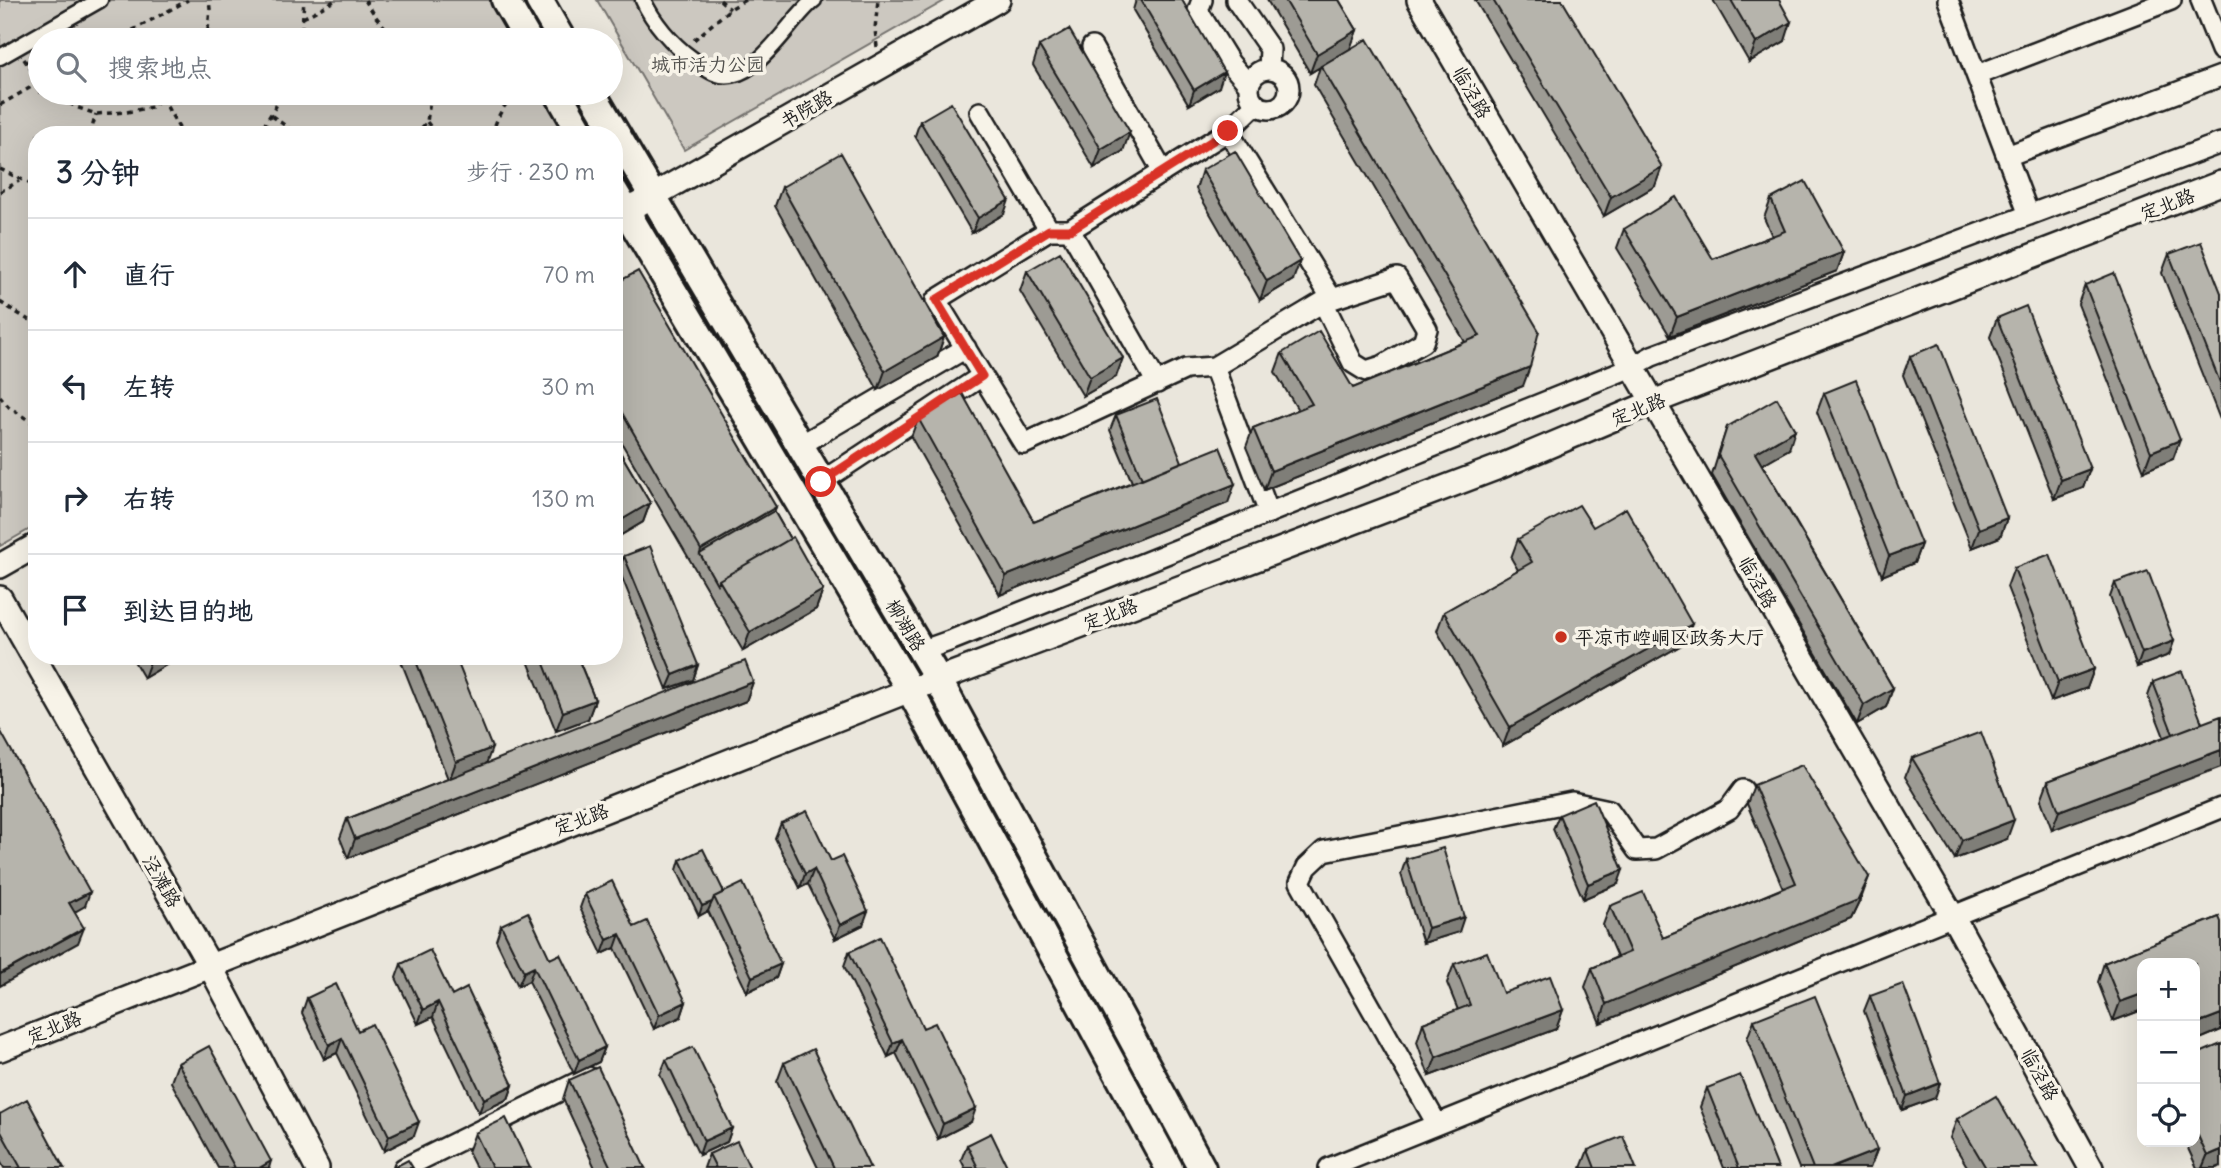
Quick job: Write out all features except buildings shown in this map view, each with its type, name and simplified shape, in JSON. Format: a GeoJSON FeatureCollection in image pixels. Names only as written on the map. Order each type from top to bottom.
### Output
{"type":"FeatureCollection","features":[{"type":"Feature","properties":{"kind":"main road"},"geometry":{"type":"LineString","coordinates":[[505,0],[521,28]]}},
{"type":"Feature","properties":{"kind":"main road"},"geometry":{"type":"LineString","coordinates":[[539,0],[555,28]]}},
{"type":"Feature","properties":{"kind":"main road"},"geometry":{"type":"LineString","coordinates":[[565,105],[577,126]]}},
{"type":"Feature","properties":{"kind":"main road","name":"柳湖路"},"geometry":{"type":"LineString","coordinates":[[599,105],[611,126]]}},
{"type":"Feature","properties":{"kind":"main road","name":"柳湖路"},"geometry":{"type":"LineString","coordinates":[[623,147],[938,679],[1202,1168]]}},
{"type":"Feature","properties":{"kind":"main road","name":"柳湖路"},"geometry":{"type":"LineString","coordinates":[[623,215],[910,690],[1169,1168]]}},
{"type":"Feature","properties":{"kind":"street"},"geometry":{"type":"LineString","coordinates":[[52,28],[100,0]]}},
{"type":"Feature","properties":{"kind":"street"},"geometry":{"type":"LineString","coordinates":[[643,0],[654,19],[682,52],[716,75],[735,75],[754,65],[803,8],[814,0]]}},
{"type":"Feature","properties":{"kind":"street","name":"书院路"},"geometry":{"type":"LineString","coordinates":[[623,206],[652,197],[998,0]]}},
{"type":"Feature","properties":{"kind":"street"},"geometry":{"type":"LineString","coordinates":[[1202,0],[1198,11],[1230,63],[1249,85]]}},
{"type":"Feature","properties":{"kind":"street"},"geometry":{"type":"LineString","coordinates":[[1236,0],[1270,49],[1269,69]]}},
{"type":"Feature","properties":{"kind":"street","name":"临泾路"},"geometry":{"type":"LineString","coordinates":[[1419,0],[1952,916],[2091,1168]]}},
{"type":"Feature","properties":{"kind":"street"},"geometry":{"type":"LineString","coordinates":[[1949,0],[2029,215]]}},
{"type":"Feature","properties":{"kind":"street"},"geometry":{"type":"LineString","coordinates":[[1977,75],[2171,0]]}},
{"type":"Feature","properties":{"kind":"street"},"geometry":{"type":"LineString","coordinates":[[2202,0],[2221,50]]}},
{"type":"Feature","properties":{"kind":"street"},"geometry":{"type":"LineString","coordinates":[[0,57],[28,42]]}},
{"type":"Feature","properties":{"kind":"street"},"geometry":{"type":"LineString","coordinates":[[1092,47],[1163,172]]}},
{"type":"Feature","properties":{"kind":"street"},"geometry":{"type":"LineString","coordinates":[[1269,69],[1282,74],[1289,86],[1289,93],[1282,105],[1268,110],[1255,105],[1248,93],[1249,85],[1256,74],[1269,69]]}},
{"type":"Feature","properties":{"kind":"street"},"geometry":{"type":"LineString","coordinates":[[2007,156],[2221,76]]}},
{"type":"Feature","properties":{"kind":"street"},"geometry":{"type":"LineString","coordinates":[[1228,131],[1327,300],[1353,363],[1366,371],[1382,366],[1423,342],[1427,329],[1397,278],[1327,300],[1214,367],[1186,369],[1024,444],[936,300],[1049,230],[1070,230],[1228,131],[1255,105]]}},
{"type":"Feature","properties":{"kind":"street"},"geometry":{"type":"LineString","coordinates":[[980,112],[1049,230]]}},
{"type":"Feature","properties":{"kind":"street"},"geometry":{"type":"LineString","coordinates":[[921,651],[1632,367],[1652,356],[2221,143]]}},
{"type":"Feature","properties":{"kind":"street","name":"定北路"},"geometry":{"type":"LineString","coordinates":[[0,1049],[209,964],[938,679],[1499,467],[1653,402],[2221,183]]}},
{"type":"Feature","properties":{"kind":"street"},"geometry":{"type":"LineString","coordinates":[[1070,230],[1157,383]]}},
{"type":"Feature","properties":{"kind":"street"},"geometry":{"type":"LineString","coordinates":[[800,446],[965,348]]}},
{"type":"Feature","properties":{"kind":"street"},"geometry":{"type":"LineString","coordinates":[[1214,367],[1269,513]]}},
{"type":"Feature","properties":{"kind":"street"},"geometry":{"type":"LineString","coordinates":[[821,482],[982,376]]}},
{"type":"Feature","properties":{"kind":"street"},"geometry":{"type":"LineString","coordinates":[[0,566],[28,550]]}},
{"type":"Feature","properties":{"kind":"street","name":"泾滩路"},"geometry":{"type":"LineString","coordinates":[[0,598],[28,647]]}},
{"type":"Feature","properties":{"kind":"street","name":"泾滩路"},"geometry":{"type":"LineString","coordinates":[[38,665],[209,964],[317,1168]]}},
{"type":"Feature","properties":{"kind":"street"},"geometry":{"type":"LineString","coordinates":[[1437,1124],[1300,882],[1307,867],[1324,851],[1572,802],[1609,810],[1637,850],[1656,849],[1729,809],[1743,790]]}},
{"type":"Feature","properties":{"kind":"street"},"geometry":{"type":"LineString","coordinates":[[1329,1168],[2221,808]]}},
{"type":"Feature","properties":{"kind":"street"},"geometry":{"type":"LineString","coordinates":[[404,1168],[597,1073]]}},
{"type":"Feature","properties":{"kind":"path"},"geometry":{"type":"LineString","coordinates":[[137,28],[188,0]]}},
{"type":"Feature","properties":{"kind":"path"},"geometry":{"type":"LineString","coordinates":[[209,0],[211,9],[209,28]]}},
{"type":"Feature","properties":{"kind":"path"},"geometry":{"type":"LineString","coordinates":[[302,28],[304,0]]}},
{"type":"Feature","properties":{"kind":"path"},"geometry":{"type":"LineString","coordinates":[[303,18],[336,0]]}},
{"type":"Feature","properties":{"kind":"path"},"geometry":{"type":"LineString","coordinates":[[365,0],[386,28]]}},
{"type":"Feature","properties":{"kind":"path"},"geometry":{"type":"LineString","coordinates":[[720,0],[730,9]]}},
{"type":"Feature","properties":{"kind":"path"},"geometry":{"type":"LineString","coordinates":[[682,52],[730,9],[745,0]]}},
{"type":"Feature","properties":{"kind":"path"},"geometry":{"type":"LineString","coordinates":[[878,0],[875,29],[879,68]]}},
{"type":"Feature","properties":{"kind":"path"},"geometry":{"type":"LineString","coordinates":[[17,48],[28,64]]}},
{"type":"Feature","properties":{"kind":"path"},"geometry":{"type":"LineString","coordinates":[[0,105],[28,89]]}},
{"type":"Feature","properties":{"kind":"path"},"geometry":{"type":"LineString","coordinates":[[73,105],[96,114],[154,105]]}},
{"type":"Feature","properties":{"kind":"path"},"geometry":{"type":"LineString","coordinates":[[166,105],[178,126]]}},
{"type":"Feature","properties":{"kind":"path"},"geometry":{"type":"LineString","coordinates":[[265,126],[278,105]]}},
{"type":"Feature","properties":{"kind":"path"},"geometry":{"type":"LineString","coordinates":[[423,126],[427,122],[429,105]]}},
{"type":"Feature","properties":{"kind":"path"},"geometry":{"type":"LineString","coordinates":[[496,126],[504,105]]}},
{"type":"Feature","properties":{"kind":"path"},"geometry":{"type":"LineString","coordinates":[[93,126],[96,114]]}},
{"type":"Feature","properties":{"kind":"path"},"geometry":{"type":"LineString","coordinates":[[272,116],[286,126]]}},
{"type":"Feature","properties":{"kind":"path"},"geometry":{"type":"LineString","coordinates":[[427,122],[430,126]]}},
{"type":"Feature","properties":{"kind":"path"},"geometry":{"type":"LineString","coordinates":[[0,169],[28,183]]}},
{"type":"Feature","properties":{"kind":"path"},"geometry":{"type":"LineString","coordinates":[[0,192],[20,180]]}},
{"type":"Feature","properties":{"kind":"path"},"geometry":{"type":"LineString","coordinates":[[0,302],[28,319]]}},
{"type":"Feature","properties":{"kind":"path"},"geometry":{"type":"LineString","coordinates":[[0,396],[9,407],[28,421]]}},
{"type":"Feature","properties":{"kind":"green space"},"geometry":{"type":"Polygon","coordinates":[[[0,0],[492,0],[508,28],[28,28],[28,105],[552,105],[564,126],[28,126],[28,530],[0,546],[0,0]]]}},
{"type":"Feature","properties":{"kind":"green space","name":"城市活力公园"},"geometry":{"type":"Polygon","coordinates":[[[597,0],[946,0],[684,150],[623,45],[623,28],[613,28],[597,0]]]}},
{"type":"Feature","properties":{"kind":"place","name":"平凉市崆峒区政务大厅"},"geometry":{"type":"Point","coordinates":[1561,637]}},
{"type":"Feature","properties":{"kind":"route"},"geometry":{"type":"LineString","coordinates":[[821,482],[982,376],[936,300],[1049,230],[1070,230],[1228,131]]}}]}
